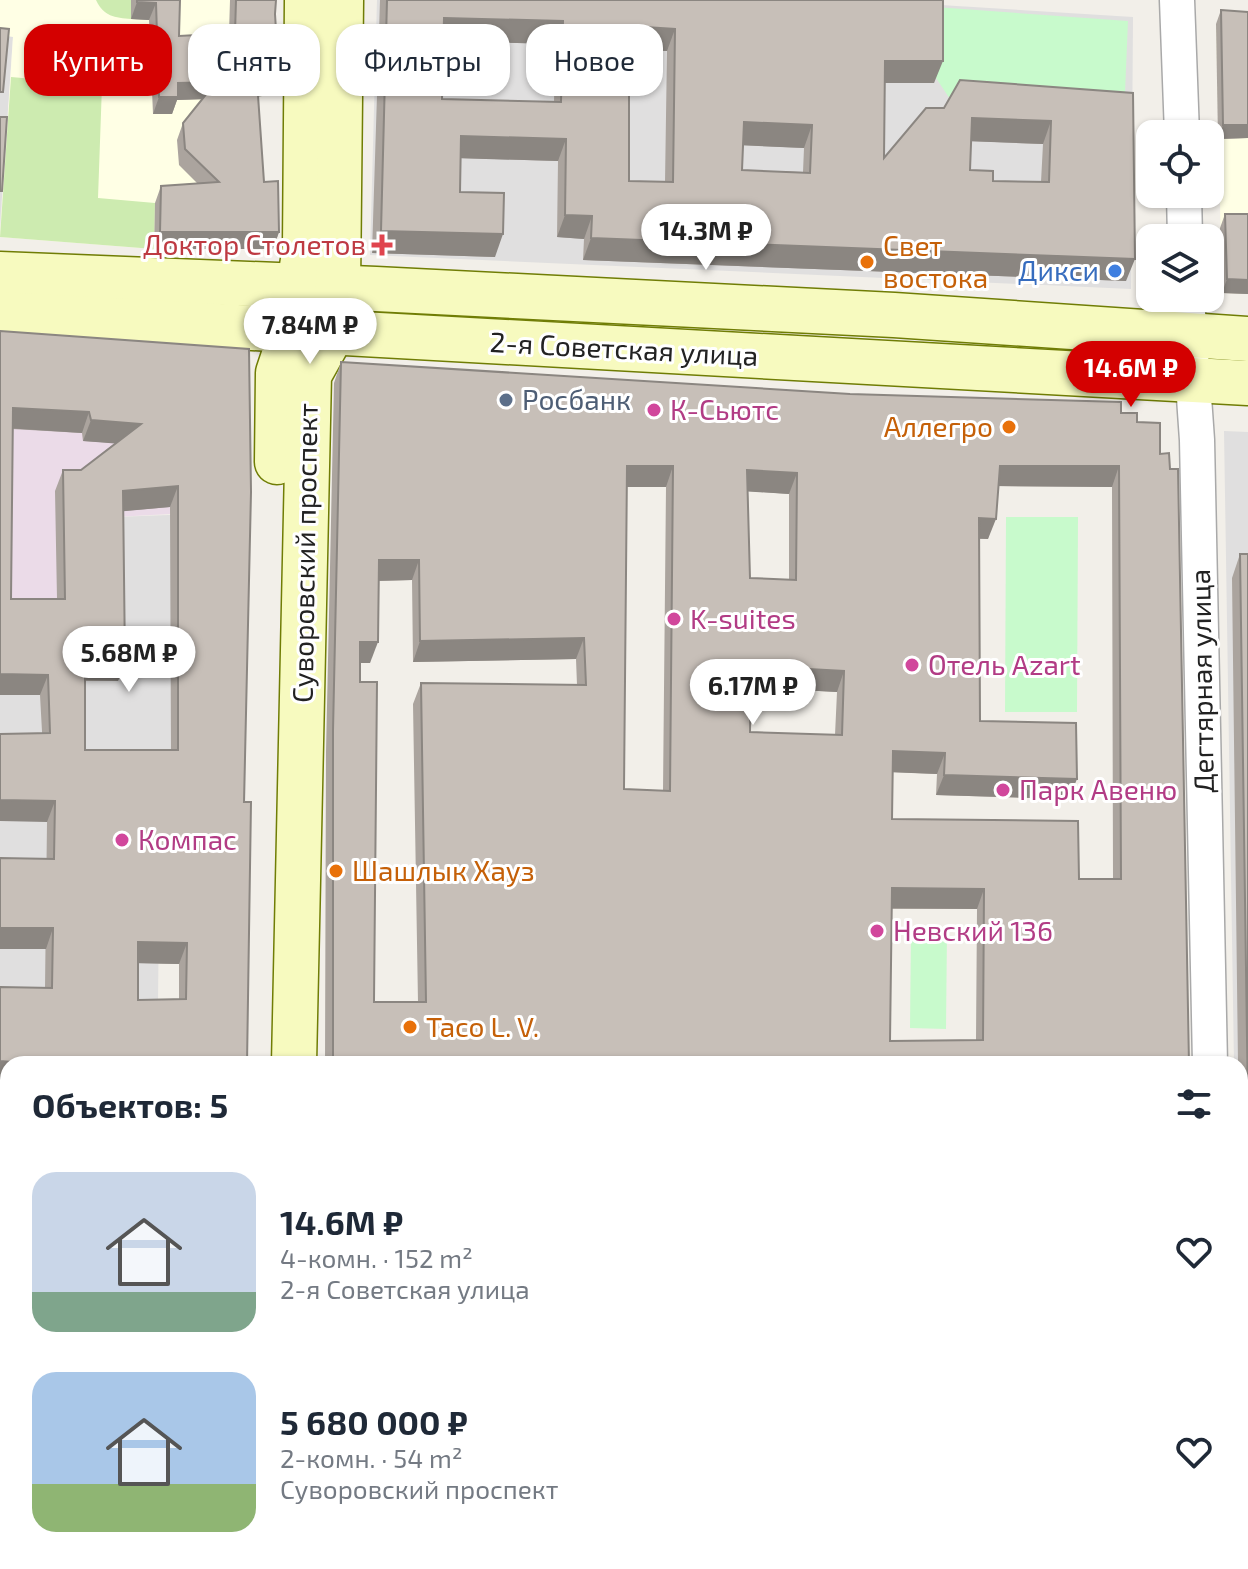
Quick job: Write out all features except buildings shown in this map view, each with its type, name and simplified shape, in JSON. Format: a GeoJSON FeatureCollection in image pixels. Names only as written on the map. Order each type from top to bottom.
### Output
{"type":"FeatureCollection","features":[{"type":"Feature","properties":{"kind":"main road","name":"Суворовский проспект"},"geometry":{"type":"LineString","coordinates":[[307,0],[305,247],[320,287]]}},
{"type":"Feature","properties":{"kind":"main road","name":"Суворовский проспект"},"geometry":{"type":"LineString","coordinates":[[294,1056],[309,375],[320,287],[341,0]]}},
{"type":"Feature","properties":{"kind":"main road","name":"2-я Советская улица"},"geometry":{"type":"LineString","coordinates":[[0,274],[1188,316],[1248,339]]}},
{"type":"Feature","properties":{"kind":"main road","name":"2-я Советская улица"},"geometry":{"type":"LineString","coordinates":[[0,314],[1248,383]]}},
{"type":"Feature","properties":{"kind":"main road","name":"Суворовский проспект"},"geometry":{"type":"LineString","coordinates":[[266,1056],[275,804],[278,373],[312,332]]}},
{"type":"Feature","properties":{"kind":"street"},"geometry":{"type":"LineString","coordinates":[[1177,0],[1181,120]]}},
{"type":"Feature","properties":{"kind":"street","name":"Дегтярная улица"},"geometry":{"type":"LineString","coordinates":[[1188,316],[1195,380],[1210,1056]]}},
{"type":"Feature","properties":{"kind":"shaded area"},"geometry":{"type":"Polygon","coordinates":[[[0,0],[270,0],[271,24],[188,24],[188,96],[262,96],[251,98],[273,249],[154,249],[0,237],[13,37],[0,35],[0,0]]]}},
{"type":"Feature","properties":{"kind":"shaded area"},"geometry":{"type":"Polygon","coordinates":[[[377,0],[859,0],[1133,17],[1131,289],[370,255],[374,96],[510,96],[510,24],[376,24],[377,0]]]}},
{"type":"Feature","properties":{"kind":"shaded area"},"geometry":{"type":"Polygon","coordinates":[[[1216,24],[1248,26],[1248,294],[1224,293],[1224,224],[1220,224],[1220,208],[1224,208],[1224,120],[1218,120],[1216,24]]]}},
{"type":"Feature","properties":{"kind":"shaded area"},"geometry":{"type":"Polygon","coordinates":[[[0,35],[13,36],[0,225],[0,35]]]}},
{"type":"Feature","properties":{"kind":"shaded area"},"geometry":{"type":"Polygon","coordinates":[[[0,347],[244,362],[170,514],[115,517],[118,681],[0,657],[0,347]]]}},
{"type":"Feature","properties":{"kind":"shaded area"},"geometry":{"type":"Polygon","coordinates":[[[1224,431],[1248,432],[1248,1056],[1234,1056],[1224,431]]]}},
{"type":"Feature","properties":{"kind":"shaded area"},"geometry":{"type":"Polygon","coordinates":[[[248,512],[245,814],[160,814],[158,1002],[27,1056],[0,1056],[0,657],[115,517],[248,512]]]}},
{"type":"Feature","properties":{"kind":"green space"},"geometry":{"type":"Polygon","coordinates":[[[96,0],[131,0],[131,19],[110,15],[102,10],[96,0]]]}},
{"type":"Feature","properties":{"kind":"green space"},"geometry":{"type":"Polygon","coordinates":[[[935,7],[1128,21],[1124,116],[952,102],[934,75],[935,7]]]}},
{"type":"Feature","properties":{"kind":"green space"},"geometry":{"type":"Polygon","coordinates":[[[11,77],[24,78],[24,96],[102,96],[98,198],[155,203],[154,249],[0,237],[11,77]]]}},
{"type":"Feature","properties":{"kind":"green space"},"geometry":{"type":"Polygon","coordinates":[[[1006,517],[1078,517],[1077,712],[1005,712],[1006,517]]]}},
{"type":"Feature","properties":{"kind":"green space"},"geometry":{"type":"Polygon","coordinates":[[[911,930],[947,931],[946,1029],[910,1028],[911,930]]]}},
{"type":"Feature","properties":{"kind":"place","name":"Доктор Столетов"},"geometry":{"type":"Point","coordinates":[382,245]}},
{"type":"Feature","properties":{"kind":"place","name":"Свет востока"},"geometry":{"type":"Point","coordinates":[867,262]}},
{"type":"Feature","properties":{"kind":"place","name":"Дикси"},"geometry":{"type":"Point","coordinates":[1115,271]}},
{"type":"Feature","properties":{"kind":"place","name":"Росбанк"},"geometry":{"type":"Point","coordinates":[506,400]}},
{"type":"Feature","properties":{"kind":"place","name":"К-Сьютс"},"geometry":{"type":"Point","coordinates":[654,410]}},
{"type":"Feature","properties":{"kind":"place","name":"Аллегро"},"geometry":{"type":"Point","coordinates":[1009,427]}},
{"type":"Feature","properties":{"kind":"place","name":"K-suites"},"geometry":{"type":"Point","coordinates":[674,619]}},
{"type":"Feature","properties":{"kind":"place","name":"Отель Azart"},"geometry":{"type":"Point","coordinates":[912,665]}},
{"type":"Feature","properties":{"kind":"place","name":"Парк Авеню"},"geometry":{"type":"Point","coordinates":[1003,790]}},
{"type":"Feature","properties":{"kind":"place","name":"Компас"},"geometry":{"type":"Point","coordinates":[122,840]}},
{"type":"Feature","properties":{"kind":"place","name":"Шашлык Хауз"},"geometry":{"type":"Point","coordinates":[336,871]}},
{"type":"Feature","properties":{"kind":"place","name":"Невский 136"},"geometry":{"type":"Point","coordinates":[877,931]}},
{"type":"Feature","properties":{"kind":"place","name":"Taco L. V."},"geometry":{"type":"Point","coordinates":[410,1027]}}]}
